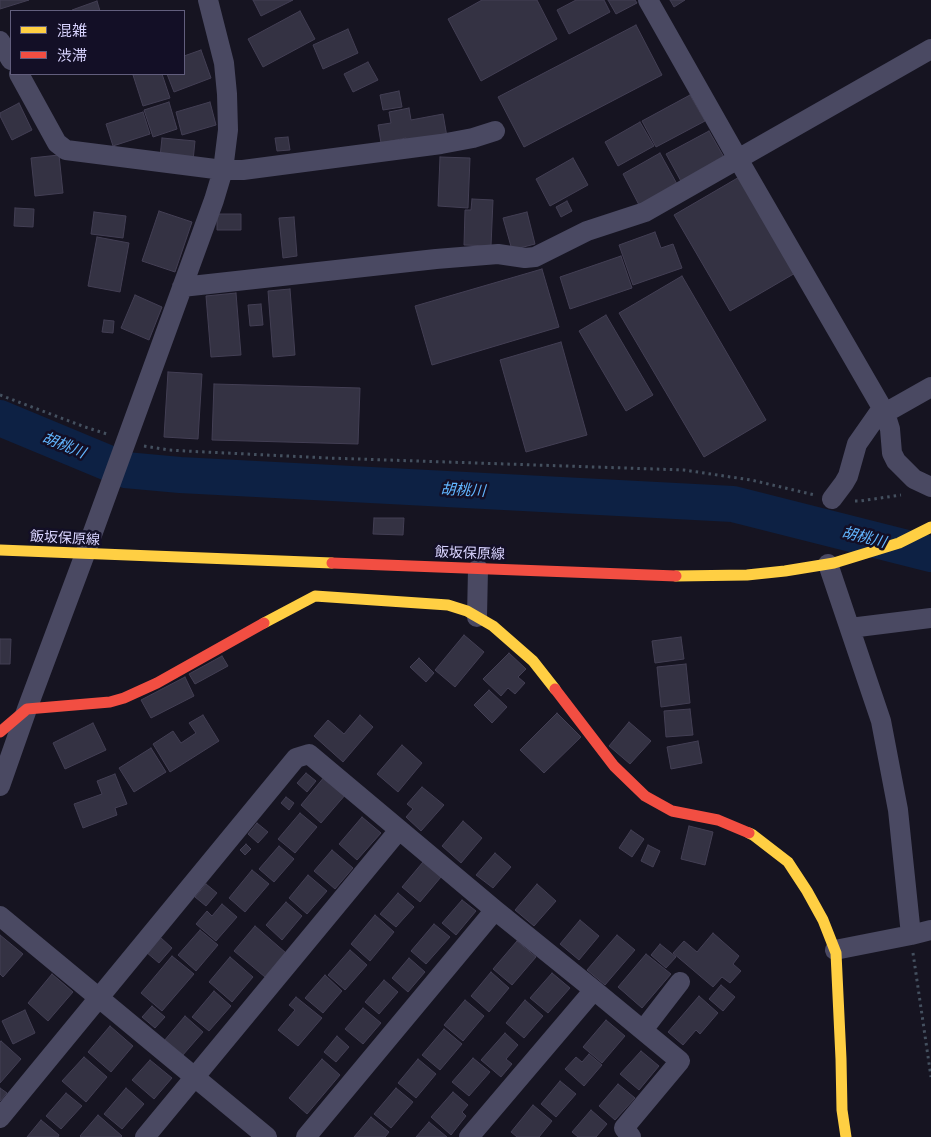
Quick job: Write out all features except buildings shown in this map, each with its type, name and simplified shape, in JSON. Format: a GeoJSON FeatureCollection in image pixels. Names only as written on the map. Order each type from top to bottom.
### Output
{"type":"FeatureCollection","features":[{"type":"Feature","properties":{"kind":"street"},"geometry":{"type":"LineString","coordinates":[[0,786],[214,200],[223,170],[228,130],[227,94],[224,64],[208,0]]}},
{"type":"Feature","properties":{"kind":"street"},"geometry":{"type":"LineString","coordinates":[[648,0],[885,413],[890,429],[892,453],[896,461],[914,479],[931,487]]}},
{"type":"Feature","properties":{"kind":"street"},"geometry":{"type":"LineString","coordinates":[[0,41],[10,58]]}},
{"type":"Feature","properties":{"kind":"street"},"geometry":{"type":"LineString","coordinates":[[182,287],[426,260],[498,254],[525,258],[534,257],[587,231],[645,212],[931,49]]}},
{"type":"Feature","properties":{"kind":"street"},"geometry":{"type":"LineString","coordinates":[[20,75],[57,143],[66,150],[223,170],[243,170],[441,144],[473,138],[495,130]]}},
{"type":"Feature","properties":{"kind":"street"},"geometry":{"type":"LineString","coordinates":[[832,499],[848,476],[857,444],[878,414],[885,413],[931,387]]}},
{"type":"Feature","properties":{"kind":"street","name":"飯坂保原線"},"geometry":{"type":"LineString","coordinates":[[0,550],[679,576],[748,575],[831,563],[898,543],[926,530]]}},
{"type":"Feature","properties":{"kind":"street"},"geometry":{"type":"LineString","coordinates":[[831,563],[850,628],[881,720],[898,810],[911,936]]}},
{"type":"Feature","properties":{"kind":"street"},"geometry":{"type":"LineString","coordinates":[[477,617],[478,568]]}},
{"type":"Feature","properties":{"kind":"street"},"geometry":{"type":"LineString","coordinates":[[0,732],[27,710],[110,702],[124,698],[158,682],[315,596],[448,605],[468,611],[493,626],[532,661],[614,766],[645,796],[672,811],[718,820],[753,835],[788,862],[823,920],[836,953],[842,1110],[846,1137]]}},
{"type":"Feature","properties":{"kind":"street"},"geometry":{"type":"LineString","coordinates":[[850,628],[931,618]]}},
{"type":"Feature","properties":{"kind":"street"},"geometry":{"type":"LineString","coordinates":[[0,1118],[296,758],[309,754],[495,910],[680,1061],[624,1134]]}},
{"type":"Feature","properties":{"kind":"street"},"geometry":{"type":"LineString","coordinates":[[145,1137],[399,830]]}},
{"type":"Feature","properties":{"kind":"street"},"geometry":{"type":"LineString","coordinates":[[306,1137],[495,910]]}},
{"type":"Feature","properties":{"kind":"street"},"geometry":{"type":"LineString","coordinates":[[0,916],[267,1137]]}},
{"type":"Feature","properties":{"kind":"street"},"geometry":{"type":"LineString","coordinates":[[834,950],[911,936],[931,930]]}},
{"type":"Feature","properties":{"kind":"street"},"geometry":{"type":"LineString","coordinates":[[643,1030],[680,982]]}},
{"type":"Feature","properties":{"kind":"street"},"geometry":{"type":"LineString","coordinates":[[469,1137],[594,990]]}},
{"type":"Feature","properties":{"kind":"path"},"geometry":{"type":"LineString","coordinates":[[0,394],[85,427],[142,446],[169,450],[328,458],[684,470],[751,480],[832,499],[860,501],[904,494]]}},
{"type":"Feature","properties":{"kind":"path"},"geometry":{"type":"LineString","coordinates":[[911,936],[931,1076]]}},
{"type":"Feature","properties":{"kind":"waterway","name":"胡桃川"},"geometry":{"type":"LineString","coordinates":[[0,418],[125,470],[180,475],[733,504],[931,554]]}},
{"type":"Feature","properties":{"kind":"traffic: slow"},"geometry":{"type":"LineString","coordinates":[[676,576],[747,575],[834,563],[899,543],[931,527]]}},
{"type":"Feature","properties":{"kind":"traffic: slow"},"geometry":{"type":"LineString","coordinates":[[0,550],[332,563]]}},
{"type":"Feature","properties":{"kind":"traffic: slow"},"geometry":{"type":"LineString","coordinates":[[264,623],[315,596],[448,605],[467,611],[493,626],[533,661],[555,689]]}},
{"type":"Feature","properties":{"kind":"traffic: slow"},"geometry":{"type":"LineString","coordinates":[[749,833],[788,862],[823,920],[836,953],[842,1110],[846,1137]]}},
{"type":"Feature","properties":{"kind":"traffic: jam"},"geometry":{"type":"LineString","coordinates":[[332,563],[676,576]]}},
{"type":"Feature","properties":{"kind":"traffic: jam"},"geometry":{"type":"LineString","coordinates":[[0,732],[27,709],[110,702],[124,698],[157,683],[264,623]]}},
{"type":"Feature","properties":{"kind":"traffic: jam"},"geometry":{"type":"LineString","coordinates":[[555,689],[614,766],[645,796],[672,811],[718,820],[749,833]]}}]}
